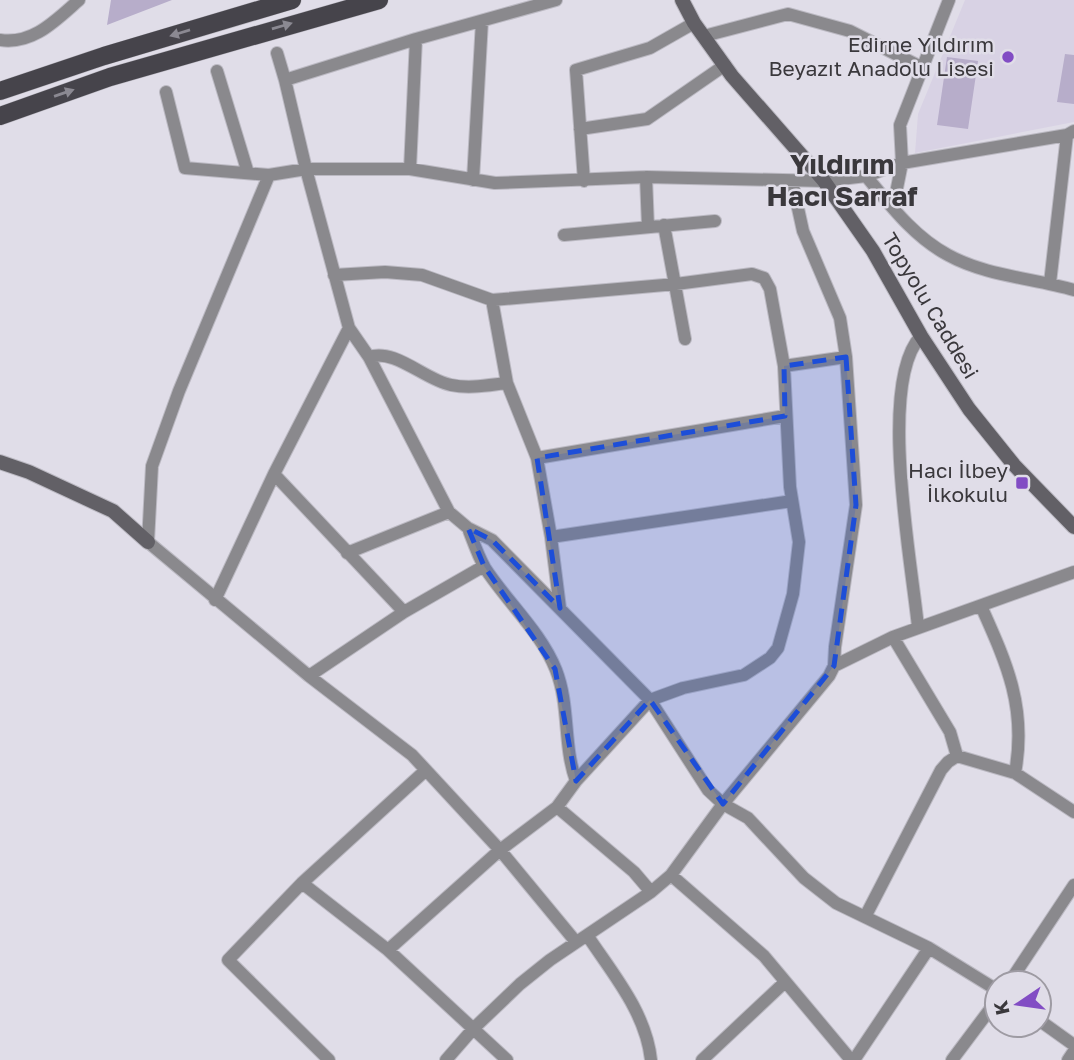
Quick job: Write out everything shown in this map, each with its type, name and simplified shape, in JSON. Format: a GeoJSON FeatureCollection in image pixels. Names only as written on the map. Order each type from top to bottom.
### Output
{"type":"FeatureCollection","features":[{"type":"Feature","properties":{"kind":"main road"},"geometry":{"type":"LineString","coordinates":[[0,91],[104,56],[292,0]]}},
{"type":"Feature","properties":{"kind":"main road"},"geometry":{"type":"LineString","coordinates":[[0,116],[110,77],[379,0]]}},
{"type":"Feature","properties":{"kind":"street"},"geometry":{"type":"LineString","coordinates":[[0,40],[15,42],[46,29],[78,0]]}},
{"type":"Feature","properties":{"kind":"street"},"geometry":{"type":"LineString","coordinates":[[285,80],[416,39],[556,0]]}},
{"type":"Feature","properties":{"kind":"street","name":"Topyolu Caddesi"},"geometry":{"type":"LineString","coordinates":[[682,0],[694,23],[724,65],[824,181],[873,251],[946,376],[993,440],[1074,527]]}},
{"type":"Feature","properties":{"kind":"street"},"geometry":{"type":"LineString","coordinates":[[893,208],[902,163],[900,125],[950,0]]}},
{"type":"Feature","properties":{"kind":"street"},"geometry":{"type":"LineString","coordinates":[[704,36],[788,14],[850,31],[921,67]]}},
{"type":"Feature","properties":{"kind":"street"},"geometry":{"type":"LineString","coordinates":[[473,180],[481,21]]}},
{"type":"Feature","properties":{"kind":"street"},"geometry":{"type":"LineString","coordinates":[[584,181],[576,70],[650,48],[694,23]]}},
{"type":"Feature","properties":{"kind":"street"},"geometry":{"type":"LineString","coordinates":[[410,169],[416,39]]}},
{"type":"Feature","properties":{"kind":"street"},"geometry":{"type":"LineString","coordinates":[[277,53],[349,328],[369,357],[449,512],[468,528],[492,540],[560,608],[650,701],[708,790],[723,804],[733,807],[748,818],[804,878],[836,903],[929,948],[983,981]]}},
{"type":"Feature","properties":{"kind":"street"},"geometry":{"type":"LineString","coordinates":[[580,129],[647,119],[724,65]]}},
{"type":"Feature","properties":{"kind":"street"},"geometry":{"type":"LineString","coordinates":[[217,71],[248,173]]}},
{"type":"Feature","properties":{"kind":"street"},"geometry":{"type":"LineString","coordinates":[[166,92],[186,168],[269,175],[306,169],[410,169],[495,183],[646,177],[824,181],[866,176],[902,163],[1070,133],[1050,283]]}},
{"type":"Feature","properties":{"kind":"street"},"geometry":{"type":"LineString","coordinates":[[148,542],[152,466],[179,391],[269,175]]}},
{"type":"Feature","properties":{"kind":"street"},"geometry":{"type":"LineString","coordinates":[[866,176],[920,235],[948,255],[973,265],[1074,290]]}},
{"type":"Feature","properties":{"kind":"street"},"geometry":{"type":"LineString","coordinates":[[646,177],[648,227]]}},
{"type":"Feature","properties":{"kind":"street"},"geometry":{"type":"LineString","coordinates":[[792,181],[803,231],[840,318],[846,357],[856,505],[834,666]]}},
{"type":"Feature","properties":{"kind":"street"},"geometry":{"type":"LineString","coordinates":[[564,234],[715,220]]}},
{"type":"Feature","properties":{"kind":"street"},"geometry":{"type":"LineString","coordinates":[[664,225],[685,339]]}},
{"type":"Feature","properties":{"kind":"street"},"geometry":{"type":"LineString","coordinates":[[334,275],[385,272],[422,275],[492,300],[675,284],[752,274],[764,278],[770,289],[784,366],[792,501],[799,542],[793,594],[778,648],[770,658],[744,675],[683,688],[650,701],[576,781],[557,807],[500,850],[388,950]]}},
{"type":"Feature","properties":{"kind":"street"},"geometry":{"type":"LineString","coordinates":[[492,300],[507,383],[537,458],[560,608]]}},
{"type":"Feature","properties":{"kind":"street"},"geometry":{"type":"LineString","coordinates":[[215,600],[274,474],[349,328]]}},
{"type":"Feature","properties":{"kind":"street"},"geometry":{"type":"LineString","coordinates":[[918,627],[903,498],[900,403],[909,351],[921,336]]}},
{"type":"Feature","properties":{"kind":"street"},"geometry":{"type":"LineString","coordinates":[[369,357],[380,354],[390,356],[437,382],[452,386],[471,388],[507,383]]}},
{"type":"Feature","properties":{"kind":"street"},"geometry":{"type":"LineString","coordinates":[[784,366],[846,357]]}},
{"type":"Feature","properties":{"kind":"street"},"geometry":{"type":"LineString","coordinates":[[537,458],[785,416]]}},
{"type":"Feature","properties":{"kind":"street"},"geometry":{"type":"LineString","coordinates":[[0,462],[29,472],[113,511],[215,600],[395,741],[426,770],[581,938],[631,1002],[647,1038],[651,1060]]}},
{"type":"Feature","properties":{"kind":"street"},"geometry":{"type":"LineString","coordinates":[[274,474],[404,612]]}},
{"type":"Feature","properties":{"kind":"street"},"geometry":{"type":"LineString","coordinates":[[551,537],[792,501]]}},
{"type":"Feature","properties":{"kind":"street"},"geometry":{"type":"LineString","coordinates":[[347,553],[449,512]]}},
{"type":"Feature","properties":{"kind":"street"},"geometry":{"type":"LineString","coordinates":[[468,528],[484,566],[544,647],[555,668],[567,713],[568,752],[576,781]]}},
{"type":"Feature","properties":{"kind":"street"},"geometry":{"type":"LineString","coordinates":[[309,676],[404,612],[484,566]]}},
{"type":"Feature","properties":{"kind":"street"},"geometry":{"type":"LineString","coordinates":[[446,1060],[520,984],[581,938],[651,892],[671,874],[723,804],[790,725],[834,666],[918,627],[1074,572]]}},
{"type":"Feature","properties":{"kind":"street"},"geometry":{"type":"LineString","coordinates":[[981,606],[1006,662],[1017,704],[1019,737],[1015,773]]}},
{"type":"Feature","properties":{"kind":"street"},"geometry":{"type":"LineString","coordinates":[[893,637],[950,732],[957,756]]}},
{"type":"Feature","properties":{"kind":"street"},"geometry":{"type":"LineString","coordinates":[[957,756],[1015,773],[1074,812]]}},
{"type":"Feature","properties":{"kind":"street"},"geometry":{"type":"LineString","coordinates":[[865,917],[941,770],[957,756]]}},
{"type":"Feature","properties":{"kind":"street"},"geometry":{"type":"LineString","coordinates":[[328,1060],[228,960],[302,883],[426,770]]}},
{"type":"Feature","properties":{"kind":"street"},"geometry":{"type":"LineString","coordinates":[[557,807],[634,872],[651,892]]}},
{"type":"Feature","properties":{"kind":"street"},"geometry":{"type":"LineString","coordinates":[[671,874],[747,939],[853,1060],[929,948]]}},
{"type":"Feature","properties":{"kind":"street"},"geometry":{"type":"LineString","coordinates":[[302,883],[388,950],[507,1060]]}},
{"type":"Feature","properties":{"kind":"street"},"geometry":{"type":"LineString","coordinates":[[1020,969],[1069,905],[1074,885]]}},
{"type":"Feature","properties":{"kind":"street"},"geometry":{"type":"LineString","coordinates":[[702,1060],[785,982]]}},
{"type":"Feature","properties":{"kind":"street"},"geometry":{"type":"LineString","coordinates":[[953,1060],[983,1019]]}},
{"type":"Feature","properties":{"kind":"street"},"geometry":{"type":"LineString","coordinates":[[1053,1030],[1074,1045]]}},
{"type":"Feature","properties":{"kind":"street"},"geometry":{"type":"LineString","coordinates":[[1068,1060],[1074,1051]]}},
{"type":"Feature","properties":{"kind":"highlighted area"},"geometry":{"type":"Polygon","coordinates":[[[846,357],[856,505],[834,666],[723,804],[650,700],[576,781],[555,669],[484,566],[468,528],[492,540],[560,608],[537,458],[785,416],[784,366],[846,357]]]}},
{"type":"Feature","properties":{"kind":"shaded area"},"geometry":{"type":"Polygon","coordinates":[[[111,0],[172,0],[107,25],[111,0]]]}},
{"type":"Feature","properties":{"kind":"shaded area","name":"Edirne Yıldırım Beyazıt Anadolu Lisesi"},"geometry":{"type":"Polygon","coordinates":[[[965,0],[1074,0],[1074,122],[915,153],[918,114],[965,0]]]}},
{"type":"Feature","properties":{"kind":"shaded area"},"geometry":{"type":"Polygon","coordinates":[[[1065,54],[1074,55],[1074,104],[1057,102],[1065,54]]]}},
{"type":"Feature","properties":{"kind":"shaded area"},"geometry":{"type":"Polygon","coordinates":[[[947,57],[978,61],[968,129],[937,125],[947,57]]]}},
{"type":"Feature","properties":{"kind":"place","name":"Edirne Yıldırım Beyazıt Anadolu Lisesi"},"geometry":{"type":"Point","coordinates":[1008,57]}},
{"type":"Feature","properties":{"kind":"place","name":"Hacı İlbey İlkokulu"},"geometry":{"type":"Point","coordinates":[1022,483]}},
{"type":"Feature","properties":{"kind":"district","name":"Yıldırım Hacı Sarraf"},"geometry":{"type":"Point","coordinates":[842,180]}}]}
